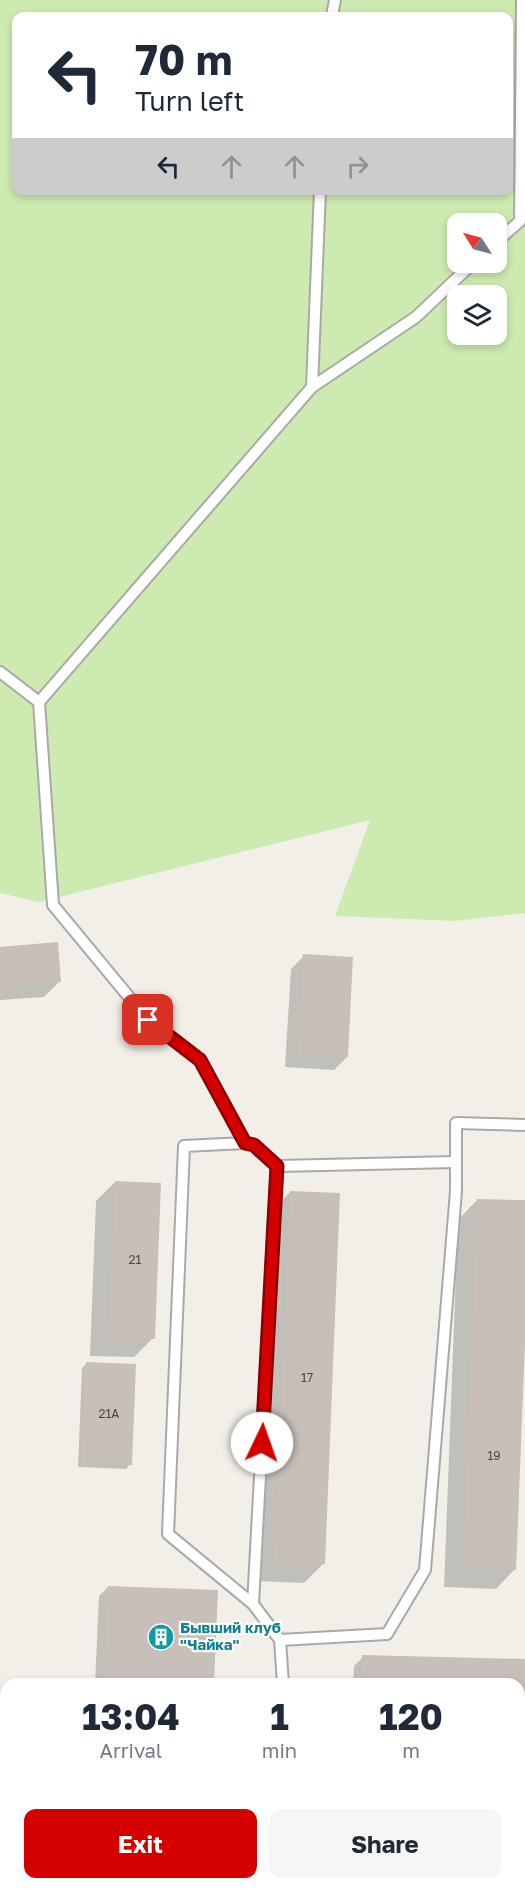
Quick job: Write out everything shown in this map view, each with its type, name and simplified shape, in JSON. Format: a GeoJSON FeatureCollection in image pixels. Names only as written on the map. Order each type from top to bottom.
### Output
{"type":"FeatureCollection","features":[{"type":"Feature","properties":{"kind":"lane"},"geometry":{"type":"LineString","coordinates":[[507,232],[520,220],[522,0]]}},
{"type":"Feature","properties":{"kind":"lane"},"geometry":{"type":"LineString","coordinates":[[312,387],[320,195]]}},
{"type":"Feature","properties":{"kind":"lane"},"geometry":{"type":"LineString","coordinates":[[245,1143],[200,1060],[148,1020],[53,905],[39,702],[312,387],[416,317],[462,273]]}},
{"type":"Feature","properties":{"kind":"lane"},"geometry":{"type":"LineString","coordinates":[[0,672],[39,702]]}},
{"type":"Feature","properties":{"kind":"lane"},"geometry":{"type":"LineString","coordinates":[[280,1640],[387,1634],[425,1570],[456,1191],[456,1123],[525,1125]]}},
{"type":"Feature","properties":{"kind":"lane"},"geometry":{"type":"LineString","coordinates":[[283,1678],[280,1640],[253,1604],[168,1534],[184,1146],[245,1143],[254,1145],[277,1166],[456,1162]]}},
{"type":"Feature","properties":{"kind":"lane"},"geometry":{"type":"LineString","coordinates":[[253,1604],[277,1166]]}},
{"type":"Feature","properties":{"kind":"green space"},"geometry":{"type":"Polygon","coordinates":[[[0,0],[525,0],[525,913],[455,921],[335,916],[370,820],[39,902],[0,893],[0,0]]]}},
{"type":"Feature","properties":{"kind":"building"},"geometry":{"type":"Polygon","coordinates":[[[58,942],[61,982],[0,987],[0,947],[58,942]]]}},
{"type":"Feature","properties":{"kind":"building"},"geometry":{"type":"Polygon","coordinates":[[[303,954],[353,957],[348,1057],[298,1055],[303,954]]]}},
{"type":"Feature","properties":{"kind":"building"},"geometry":{"type":"Polygon","coordinates":[[[115,1181],[161,1183],[155,1339],[108,1337],[115,1181]]]}},
{"type":"Feature","properties":{"kind":"building"},"geometry":{"type":"Polygon","coordinates":[[[290,1191],[340,1193],[325,1564],[274,1562],[290,1191]]]}},
{"type":"Feature","properties":{"kind":"building"},"geometry":{"type":"Polygon","coordinates":[[[477,1199],[525,1200],[525,1343],[516,1570],[463,1568],[477,1199]]]}},
{"type":"Feature","properties":{"kind":"building"},"geometry":{"type":"Polygon","coordinates":[[[86,1362],[136,1364],[132,1465],[82,1463],[86,1362]]]}},
{"type":"Feature","properties":{"kind":"building","name":"Бывший клуб \"Чайка\""},"geometry":{"type":"Polygon","coordinates":[[[108,1586],[218,1590],[214,1678],[103,1678],[108,1586]]]}},
{"type":"Feature","properties":{"kind":"building"},"geometry":{"type":"Polygon","coordinates":[[[362,1655],[525,1659],[525,1678],[362,1678],[362,1655]]]}},
{"type":"Feature","properties":{"kind":"place","name":"Бывший клуб \"Чайка\""},"geometry":{"type":"Point","coordinates":[161,1637]}},
{"type":"Feature","properties":{"kind":"route"},"geometry":{"type":"LineString","coordinates":[[148,1020],[200,1060],[245,1143],[254,1145],[277,1166],[262,1443]]}}]}
